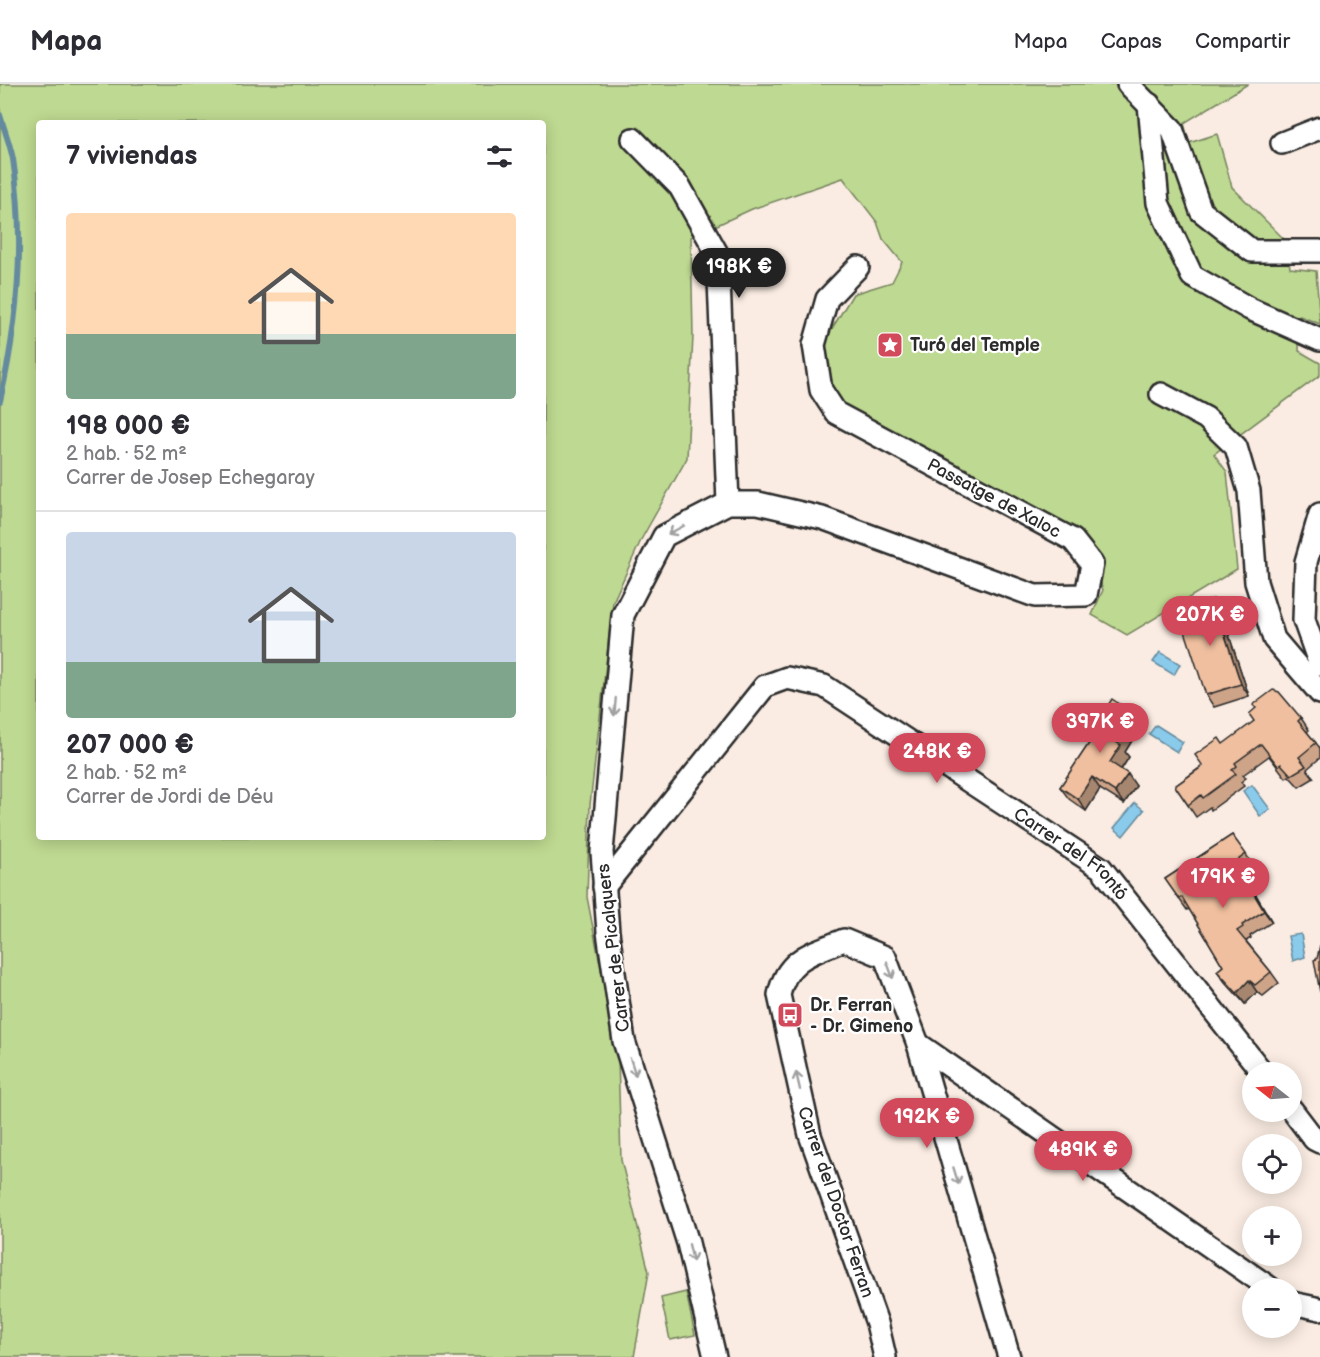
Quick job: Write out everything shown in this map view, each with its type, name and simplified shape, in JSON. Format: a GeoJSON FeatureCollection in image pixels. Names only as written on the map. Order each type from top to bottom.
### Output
{"type":"FeatureCollection","features":[{"type":"Feature","properties":{"kind":"street"},"geometry":{"type":"LineString","coordinates":[[1128,84],[1172,129],[1201,211],[1252,251],[1320,251]]}},
{"type":"Feature","properties":{"kind":"street"},"geometry":{"type":"LineString","coordinates":[[1149,104],[1158,203],[1192,276],[1250,309],[1320,340]]}},
{"type":"Feature","properties":{"kind":"street"},"geometry":{"type":"LineString","coordinates":[[1282,143],[1320,128]]}},
{"type":"Feature","properties":{"kind":"street"},"geometry":{"type":"LineString","coordinates":[[633,140],[680,187],[718,255],[728,503]]}},
{"type":"Feature","properties":{"kind":"street","name":"Passatge de Xaloc"},"geometry":{"type":"LineString","coordinates":[[728,503],[758,503],[822,518],[1035,596],[1086,595],[1092,564],[1073,540],[836,414],[821,390],[814,345],[826,299],[858,267]]}},
{"type":"Feature","properties":{"kind":"street"},"geometry":{"type":"LineString","coordinates":[[1161,394],[1206,417],[1236,447],[1249,491],[1256,582],[1274,639],[1320,693]]}},
{"type":"Feature","properties":{"kind":"street","name":"Carrer de Picalquers"},"geometry":{"type":"LineString","coordinates":[[716,1357],[688,1243],[624,1041],[604,887],[602,852],[623,615],[664,536],[728,503]]}},
{"type":"Feature","properties":{"kind":"street"},"geometry":{"type":"LineString","coordinates":[[1320,514],[1306,562],[1304,620],[1320,665]]}},
{"type":"Feature","properties":{"kind":"street","name":"Carrer del Frontó"},"geometry":{"type":"LineString","coordinates":[[604,887],[765,686],[787,678],[824,686],[1101,868],[1254,1062]]}},
{"type":"Feature","properties":{"kind":"street","name":"Carrer del Doctor Ferran"},"geometry":{"type":"LineString","coordinates":[[885,1357],[878,1323],[810,1135],[779,995],[781,984],[793,964],[844,940],[885,957],[918,1044]]}},
{"type":"Feature","properties":{"kind":"street"},"geometry":{"type":"LineString","coordinates":[[918,1044],[1256,1278]]}},
{"type":"Feature","properties":{"kind":"street"},"geometry":{"type":"LineString","coordinates":[[918,1044],[1010,1357]]}},
{"type":"Feature","properties":{"kind":"street"},"geometry":{"type":"LineString","coordinates":[[1301,1122],[1314,1139],[1320,1142]]}},
{"type":"Feature","properties":{"kind":"street"},"geometry":{"type":"LineString","coordinates":[[1302,1306],[1320,1310]]}},
{"type":"Feature","properties":{"kind":"green space"},"geometry":{"type":"Polygon","coordinates":[[[0,84],[1248,84],[1184,123],[1189,143],[1217,134],[1232,187],[1287,242],[1290,268],[1316,271],[1320,324],[1300,316],[1299,351],[1320,363],[1320,375],[1214,454],[1227,472],[1237,569],[1127,635],[1092,615],[1103,590],[1091,552],[851,415],[832,393],[822,345],[853,294],[892,282],[902,262],[883,239],[877,222],[843,178],[752,209],[691,237],[693,336],[687,458],[642,538],[613,602],[590,805],[587,897],[618,1057],[621,1160],[649,1272],[634,1357],[0,1357],[0,84]]]}},
{"type":"Feature","properties":{"kind":"green space"},"geometry":{"type":"Polygon","coordinates":[[[686,1292],[695,1335],[670,1340],[661,1298],[686,1292]]]}},
{"type":"Feature","properties":{"kind":"water"},"geometry":{"type":"Polygon","coordinates":[[[1160,652],[1180,664],[1174,675],[1153,662],[1160,652]]]}},
{"type":"Feature","properties":{"kind":"water"},"geometry":{"type":"Polygon","coordinates":[[[1156,725],[1183,742],[1177,752],[1149,734],[1156,725]]]}},
{"type":"Feature","properties":{"kind":"water"},"geometry":{"type":"Polygon","coordinates":[[[1252,785],[1270,809],[1260,816],[1243,791],[1252,785]]]}},
{"type":"Feature","properties":{"kind":"water"},"geometry":{"type":"Polygon","coordinates":[[[1135,803],[1144,810],[1123,836],[1114,828],[1135,803]]]}},
{"type":"Feature","properties":{"kind":"water"},"geometry":{"type":"Polygon","coordinates":[[[1301,934],[1305,957],[1293,961],[1288,936],[1301,934]]]}},
{"type":"Feature","properties":{"kind":"building"},"geometry":{"type":"Polygon","coordinates":[[[1213,599],[1241,684],[1206,695],[1178,610],[1213,599]]]}},
{"type":"Feature","properties":{"kind":"building"},"geometry":{"type":"Polygon","coordinates":[[[1273,690],[1279,692],[1301,718],[1298,721],[1316,743],[1299,757],[1306,766],[1291,775],[1281,764],[1278,766],[1261,744],[1235,763],[1237,766],[1232,770],[1236,774],[1203,798],[1201,795],[1188,805],[1175,786],[1203,766],[1195,755],[1219,738],[1223,744],[1254,721],[1249,714],[1256,708],[1253,705],[1273,690]]]}},
{"type":"Feature","properties":{"kind":"building"},"geometry":{"type":"Polygon","coordinates":[[[1112,699],[1130,711],[1121,725],[1125,727],[1116,742],[1121,745],[1110,762],[1128,774],[1115,792],[1092,777],[1078,799],[1060,787],[1092,739],[1087,738],[1112,699]]]}},
{"type":"Feature","properties":{"kind":"building"},"geometry":{"type":"Polygon","coordinates":[[[1232,835],[1246,854],[1235,862],[1264,911],[1242,925],[1243,927],[1237,931],[1271,972],[1255,985],[1249,980],[1237,993],[1217,971],[1223,966],[1182,897],[1179,899],[1165,879],[1232,835]]]}},
{"type":"Feature","properties":{"kind":"building"},"geometry":{"type":"Polygon","coordinates":[[[1320,945],[1320,992],[1314,960],[1317,959],[1320,945]]]}},
{"type":"Feature","properties":{"kind":"waterway"},"geometry":{"type":"LineString","coordinates":[[0,115],[13,159],[19,220],[15,311],[0,401]]}},
{"type":"Feature","properties":{"kind":"place","name":"Turó del Temple"},"geometry":{"type":"Point","coordinates":[890,345]}},
{"type":"Feature","properties":{"kind":"place","name":"Dr. Ferran - Dr. Gimeno"},"geometry":{"type":"Point","coordinates":[790,1015]}}]}
